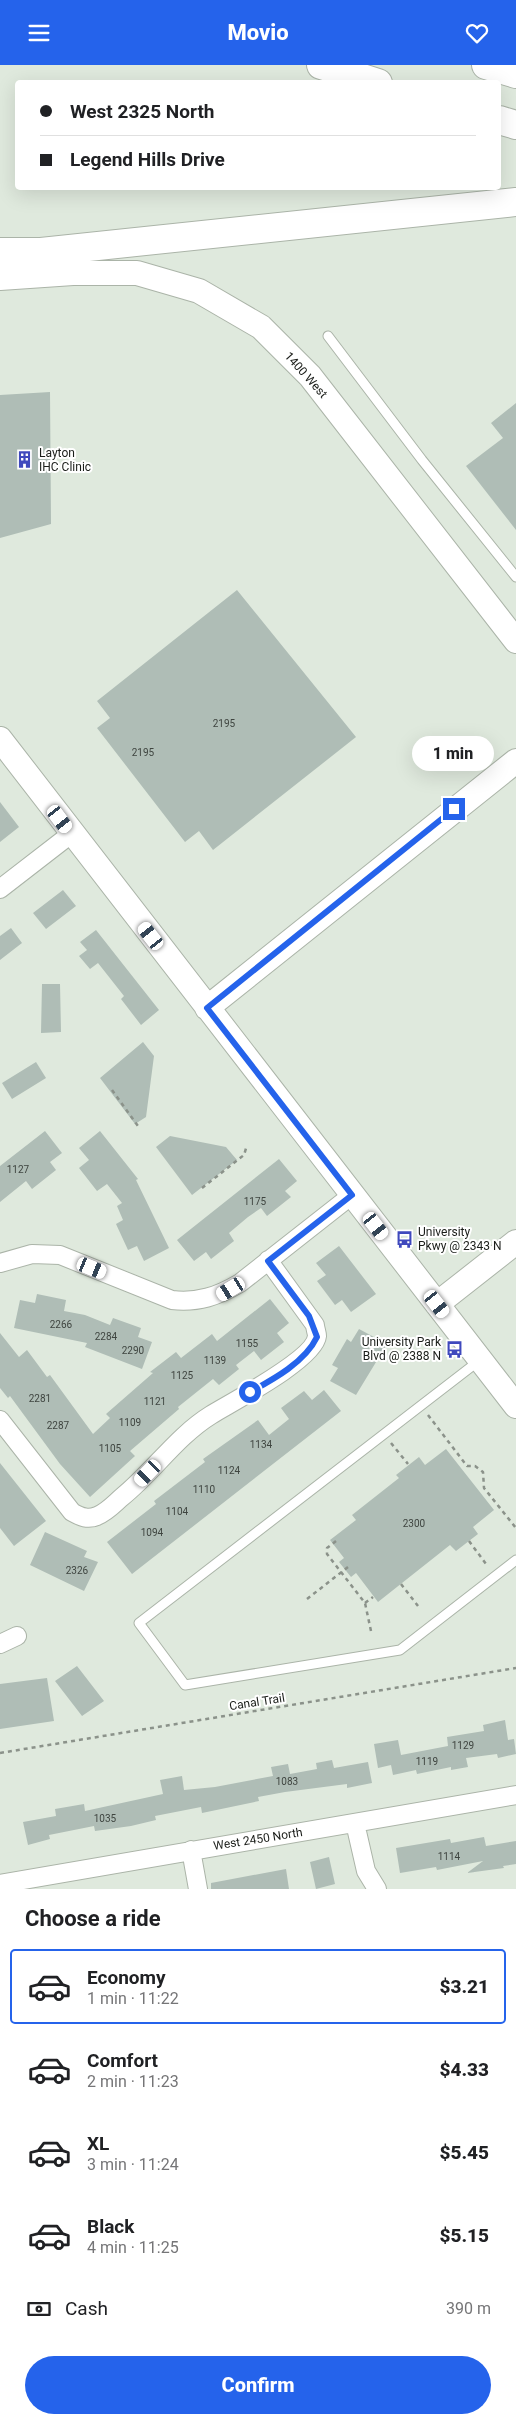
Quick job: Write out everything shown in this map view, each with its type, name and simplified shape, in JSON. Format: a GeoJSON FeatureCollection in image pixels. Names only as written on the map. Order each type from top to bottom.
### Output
{"type":"FeatureCollection","features":[{"type":"Feature","properties":{"kind":"highway"},"geometry":{"type":"LineString","coordinates":[[322,65],[369,80]]}},
{"type":"Feature","properties":{"kind":"highway"},"geometry":{"type":"LineString","coordinates":[[486,65],[516,74]]}},
{"type":"Feature","properties":{"kind":"highway"},"geometry":{"type":"LineString","coordinates":[[501,121],[516,125]]}},
{"type":"Feature","properties":{"kind":"highway"},"geometry":{"type":"LineString","coordinates":[[0,252],[41,252],[516,202]]}},
{"type":"Feature","properties":{"kind":"street","name":"1400 West"},"geometry":{"type":"LineString","coordinates":[[0,278],[73,273],[137,273],[199,291],[261,327],[310,376],[516,641]]}},
{"type":"Feature","properties":{"kind":"street"},"geometry":{"type":"LineString","coordinates":[[0,739],[71,834],[516,1406]]}},
{"type":"Feature","properties":{"kind":"street"},"geometry":{"type":"LineString","coordinates":[[207,1008],[516,761]]}},
{"type":"Feature","properties":{"kind":"street"},"geometry":{"type":"LineString","coordinates":[[0,889],[71,834]]}},
{"type":"Feature","properties":{"kind":"street"},"geometry":{"type":"LineString","coordinates":[[0,1263],[32,1254],[48,1253],[60,1255],[172,1300],[187,1302],[222,1294],[268,1261],[352,1195]]}},
{"type":"Feature","properties":{"kind":"street"},"geometry":{"type":"LineString","coordinates":[[437,1304],[516,1242]]}},
{"type":"Feature","properties":{"kind":"street"},"geometry":{"type":"LineString","coordinates":[[0,1420],[72,1512],[84,1518],[96,1517],[136,1486],[186,1435],[209,1416],[264,1384],[303,1356],[312,1347],[317,1337],[309,1316],[268,1261]]}},
{"type":"Feature","properties":{"kind":"street"},"geometry":{"type":"LineString","coordinates":[[0,1644],[17,1636]]}},
{"type":"Feature","properties":{"kind":"street","name":"West 2450 North"},"geometry":{"type":"LineString","coordinates":[[0,1884],[516,1795]]}},
{"type":"Feature","properties":{"kind":"street"},"geometry":{"type":"LineString","coordinates":[[355,1823],[366,1871],[377,1889]]}},
{"type":"Feature","properties":{"kind":"street"},"geometry":{"type":"LineString","coordinates":[[191,1851],[198,1889]]}},
{"type":"Feature","properties":{"kind":"lane"},"geometry":{"type":"LineString","coordinates":[[328,336],[422,460],[516,577]]}},
{"type":"Feature","properties":{"kind":"lane"},"geometry":{"type":"LineString","coordinates":[[480,1360],[139,1623],[185,1685],[233,1678],[400,1650],[516,1560]]}},
{"type":"Feature","properties":{"kind":"path"},"geometry":{"type":"LineString","coordinates":[[112,1090],[138,1126]]}},
{"type":"Feature","properties":{"kind":"path"},"geometry":{"type":"LineString","coordinates":[[202,1188],[244,1155],[248,1145]]}},
{"type":"Feature","properties":{"kind":"path"},"geometry":{"type":"LineString","coordinates":[[428,1415],[466,1466],[475,1466],[483,1471],[484,1488],[516,1528]]}},
{"type":"Feature","properties":{"kind":"path"},"geometry":{"type":"LineString","coordinates":[[391,1443],[408,1464]]}},
{"type":"Feature","properties":{"kind":"path"},"geometry":{"type":"LineString","coordinates":[[336,1541],[326,1551],[365,1603],[371,1631]]}},
{"type":"Feature","properties":{"kind":"path"},"geometry":{"type":"LineString","coordinates":[[469,1541],[486,1564]]}},
{"type":"Feature","properties":{"kind":"path"},"geometry":{"type":"LineString","coordinates":[[307,1599],[348,1567]]}},
{"type":"Feature","properties":{"kind":"path"},"geometry":{"type":"LineString","coordinates":[[401,1584],[418,1606]]}},
{"type":"Feature","properties":{"kind":"path"},"geometry":{"type":"LineString","coordinates":[[365,1603],[373,1597]]}},
{"type":"Feature","properties":{"kind":"path","name":"Canal Trail"},"geometry":{"type":"LineString","coordinates":[[0,1753],[516,1668]]}},
{"type":"Feature","properties":{"kind":"building","name":"Layton IHC Clinic"},"geometry":{"type":"Polygon","coordinates":[[[50,392],[51,524],[0,538],[0,395],[50,392]]]}},
{"type":"Feature","properties":{"kind":"building"},"geometry":{"type":"Polygon","coordinates":[[[516,403],[516,530],[466,466],[503,438],[491,423],[516,403]]]}},
{"type":"Feature","properties":{"kind":"building"},"geometry":{"type":"Polygon","coordinates":[[[237,590],[356,737],[213,850],[199,831],[185,842],[97,728],[110,718],[97,701],[237,590]]]}},
{"type":"Feature","properties":{"kind":"building"},"geometry":{"type":"Polygon","coordinates":[[[0,802],[19,827],[0,842],[0,802]]]}},
{"type":"Feature","properties":{"kind":"building"},"geometry":{"type":"Polygon","coordinates":[[[63,890],[76,906],[46,929],[33,913],[63,890]]]}},
{"type":"Feature","properties":{"kind":"building"},"geometry":{"type":"Polygon","coordinates":[[[11,928],[22,943],[0,960],[0,936],[11,928]]]}},
{"type":"Feature","properties":{"kind":"building"},"geometry":{"type":"Polygon","coordinates":[[[96,930],[159,1010],[141,1025],[121,999],[124,996],[98,963],[90,969],[79,956],[87,950],[80,942],[96,930]]]}},
{"type":"Feature","properties":{"kind":"building"},"geometry":{"type":"Polygon","coordinates":[[[42,984],[60,984],[61,1032],[41,1033],[42,984]]]}},
{"type":"Feature","properties":{"kind":"building"},"geometry":{"type":"Polygon","coordinates":[[[143,1042],[154,1056],[146,1117],[135,1124],[100,1078],[143,1042]]]}},
{"type":"Feature","properties":{"kind":"building"},"geometry":{"type":"Polygon","coordinates":[[[36,1062],[46,1078],[12,1099],[2,1083],[36,1062]]]}},
{"type":"Feature","properties":{"kind":"building"},"geometry":{"type":"Polygon","coordinates":[[[45,1131],[62,1153],[50,1162],[56,1170],[32,1189],[26,1181],[0,1202],[0,1166],[45,1131]]]}},
{"type":"Feature","properties":{"kind":"building"},"geometry":{"type":"Polygon","coordinates":[[[100,1131],[138,1179],[136,1180],[169,1248],[144,1261],[137,1246],[128,1250],[116,1224],[123,1220],[117,1206],[122,1203],[107,1184],[97,1191],[79,1168],[89,1160],[79,1148],[100,1131]]]}},
{"type":"Feature","properties":{"kind":"building"},"geometry":{"type":"Polygon","coordinates":[[[170,1136],[226,1147],[237,1160],[192,1195],[156,1147],[170,1136]]]}},
{"type":"Feature","properties":{"kind":"building"},"geometry":{"type":"Polygon","coordinates":[[[279,1159],[297,1181],[285,1191],[291,1197],[267,1216],[261,1208],[248,1217],[229,1233],[234,1241],[211,1259],[206,1252],[194,1261],[177,1240],[279,1159]]]}},
{"type":"Feature","properties":{"kind":"building"},"geometry":{"type":"Polygon","coordinates":[[[339,1246],[376,1294],[351,1312],[342,1300],[335,1305],[317,1281],[326,1275],[316,1263],[339,1246]]]}},
{"type":"Feature","properties":{"kind":"building"},"geometry":{"type":"Polygon","coordinates":[[[37,1294],[66,1300],[64,1311],[85,1315],[110,1325],[113,1318],[141,1328],[138,1337],[152,1342],[142,1369],[85,1347],[87,1343],[14,1328],[20,1300],[35,1303],[37,1294]]]}},
{"type":"Feature","properties":{"kind":"building"},"geometry":{"type":"Polygon","coordinates":[[[270,1299],[289,1323],[277,1333],[284,1342],[261,1360],[254,1351],[236,1365],[239,1369],[219,1385],[213,1379],[178,1407],[179,1409],[130,1451],[135,1456],[90,1497],[60,1464],[10,1396],[8,1398],[0,1388],[0,1333],[19,1357],[27,1350],[47,1377],[50,1375],[93,1434],[110,1418],[106,1414],[153,1373],[150,1372],[176,1352],[181,1358],[212,1334],[217,1341],[270,1299]]]}},
{"type":"Feature","properties":{"kind":"building"},"geometry":{"type":"Polygon","coordinates":[[[359,1329],[387,1344],[356,1395],[330,1381],[338,1368],[332,1365],[347,1339],[351,1342],[359,1329]]]}},
{"type":"Feature","properties":{"kind":"building"},"geometry":{"type":"Polygon","coordinates":[[[324,1390],[341,1411],[132,1574],[107,1542],[156,1504],[154,1501],[205,1462],[203,1459],[258,1420],[269,1435],[289,1419],[281,1408],[304,1391],[312,1400],[324,1390]]]}},
{"type":"Feature","properties":{"kind":"building"},"geometry":{"type":"Polygon","coordinates":[[[446,1449],[494,1510],[473,1527],[478,1534],[456,1551],[450,1545],[378,1602],[356,1573],[351,1577],[339,1562],[344,1558],[330,1540],[356,1520],[352,1515],[399,1478],[396,1475],[419,1457],[425,1465],[446,1449]]]}},
{"type":"Feature","properties":{"kind":"building"},"geometry":{"type":"Polygon","coordinates":[[[0,1463],[46,1521],[14,1546],[0,1528],[0,1463]]]}},
{"type":"Feature","properties":{"kind":"building"},"geometry":{"type":"Polygon","coordinates":[[[45,1532],[87,1551],[84,1557],[98,1562],[84,1591],[30,1565],[45,1532]]]}},
{"type":"Feature","properties":{"kind":"building"},"geometry":{"type":"Polygon","coordinates":[[[77,1666],[104,1701],[82,1716],[55,1681],[77,1666]]]}},
{"type":"Feature","properties":{"kind":"building"},"geometry":{"type":"Polygon","coordinates":[[[47,1678],[54,1721],[0,1729],[0,1684],[47,1678]]]}},
{"type":"Feature","properties":{"kind":"building"},"geometry":{"type":"Polygon","coordinates":[[[505,1720],[508,1740],[514,1739],[516,1754],[498,1758],[497,1754],[466,1758],[468,1767],[451,1770],[451,1767],[417,1774],[416,1770],[393,1775],[391,1765],[378,1768],[374,1744],[398,1740],[401,1755],[448,1746],[447,1737],[484,1731],[483,1725],[505,1720]]]}},
{"type":"Feature","properties":{"kind":"building"},"geometry":{"type":"Polygon","coordinates":[[[332,1760],[334,1768],[368,1762],[372,1783],[347,1788],[347,1784],[285,1792],[258,1797],[259,1801],[202,1813],[201,1807],[155,1816],[156,1820],[131,1826],[95,1831],[94,1826],[49,1835],[50,1839],[28,1845],[23,1822],[56,1816],[55,1809],[84,1804],[85,1811],[163,1794],[160,1780],[182,1776],[184,1790],[215,1787],[273,1776],[271,1767],[288,1764],[290,1774],[317,1769],[316,1763],[332,1760]]]}},
{"type":"Feature","properties":{"kind":"building"},"geometry":{"type":"Polygon","coordinates":[[[484,1837],[486,1846],[516,1841],[516,1864],[503,1866],[504,1868],[467,1873],[483,1861],[437,1870],[436,1867],[400,1873],[396,1848],[450,1839],[451,1843],[484,1837]]]}},
{"type":"Feature","properties":{"kind":"building"},"geometry":{"type":"Polygon","coordinates":[[[329,1857],[335,1884],[316,1889],[310,1862],[329,1857]]]}},
{"type":"Feature","properties":{"kind":"building"},"geometry":{"type":"Polygon","coordinates":[[[286,1869],[289,1889],[211,1889],[211,1883],[286,1869]]]}},
{"type":"Feature","properties":{"kind":"place","name":"Layton IHC Clinic"},"geometry":{"type":"Point","coordinates":[25,460]}},
{"type":"Feature","properties":{"kind":"place","name":"University Pkwy @ 2343 N"},"geometry":{"type":"Point","coordinates":[404,1239]}},
{"type":"Feature","properties":{"kind":"place","name":"University Park Blvd @ 2388 N"},"geometry":{"type":"Point","coordinates":[455,1349]}},
{"type":"Feature","properties":{"kind":"route"},"geometry":{"type":"LineString","coordinates":[[250,1392],[303,1356],[312,1347],[317,1337],[309,1316],[268,1261],[352,1195],[207,1008],[454,809]]}}]}
